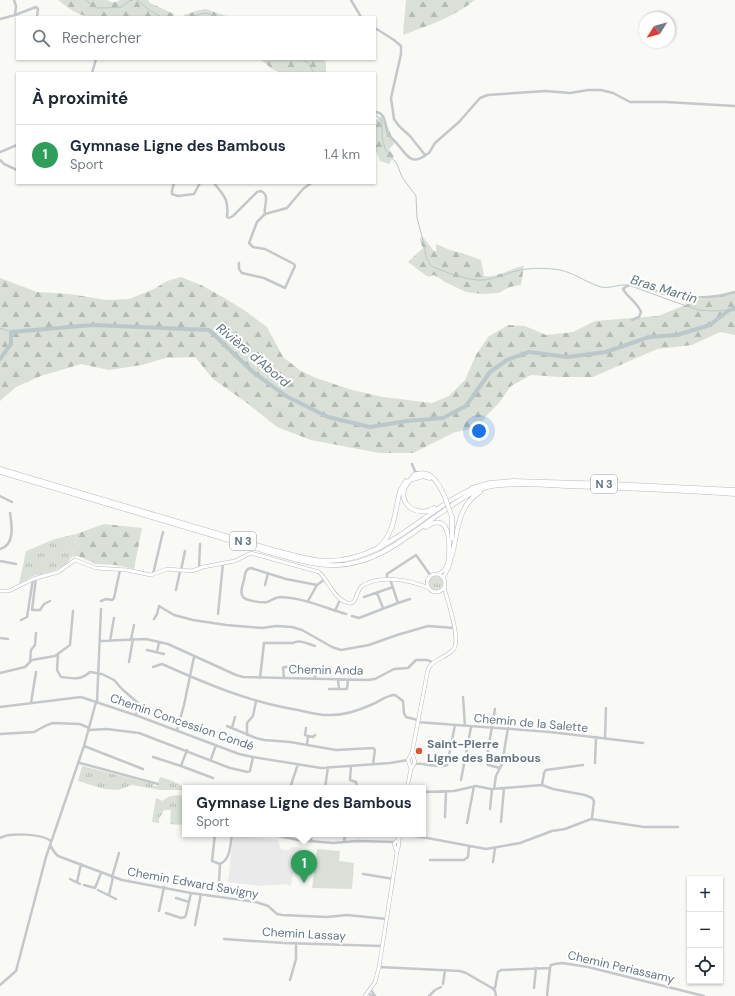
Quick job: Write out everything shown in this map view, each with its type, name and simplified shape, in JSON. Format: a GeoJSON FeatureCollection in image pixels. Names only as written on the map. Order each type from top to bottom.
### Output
{"type":"FeatureCollection","features":[{"type":"Feature","properties":{"kind":"highway","name":"N 3"},"geometry":{"type":"LineString","coordinates":[[0,469],[304,558],[323,561],[346,559],[370,553],[456,496],[474,488]]}},
{"type":"Feature","properties":{"kind":"highway","name":"N 3"},"geometry":{"type":"LineString","coordinates":[[0,472],[310,563],[338,565],[372,558],[394,548],[434,522],[443,524],[447,530],[451,553]]}},
{"type":"Feature","properties":{"kind":"highway","name":"N 3"},"geometry":{"type":"LineString","coordinates":[[346,559],[370,551],[384,541],[392,527],[401,489],[408,479],[416,474],[423,473],[433,476],[436,480],[444,495],[452,517],[451,553]]}},
{"type":"Feature","properties":{"kind":"highway"},"geometry":{"type":"LineString","coordinates":[[409,481],[416,474],[423,476]]}},
{"type":"Feature","properties":{"kind":"highway"},"geometry":{"type":"LineString","coordinates":[[409,481],[415,477],[423,476]]}},
{"type":"Feature","properties":{"kind":"highway","name":"N 3"},"geometry":{"type":"LineString","coordinates":[[423,476],[427,476],[435,482],[444,495]]}},
{"type":"Feature","properties":{"kind":"highway","name":"N 3"},"geometry":{"type":"LineString","coordinates":[[409,481],[404,491],[404,501],[411,509],[419,512],[431,510],[459,493],[474,488],[490,483],[513,481],[735,490]]}},
{"type":"Feature","properties":{"kind":"highway","name":"N 3"},"geometry":{"type":"LineString","coordinates":[[372,558],[393,546],[474,492],[492,486],[539,485],[735,494]]}},
{"type":"Feature","properties":{"kind":"highway","name":"N 3"},"geometry":{"type":"LineString","coordinates":[[451,553],[465,505],[476,495],[484,491],[497,488],[539,485]]}},
{"type":"Feature","properties":{"kind":"main road"},"geometry":{"type":"LineString","coordinates":[[0,591],[9,591],[35,579],[58,572],[75,560],[96,568],[153,575],[166,569],[188,572],[203,567],[237,560],[251,553],[319,572],[341,600],[346,603],[356,600],[362,586],[388,579],[429,588],[434,592],[439,591],[444,587]]}},
{"type":"Feature","properties":{"kind":"main road","name":"N 3"},"geometry":{"type":"LineString","coordinates":[[438,574],[442,573],[447,565],[451,553]]}},
{"type":"Feature","properties":{"kind":"main road","name":"N 3"},"geometry":{"type":"LineString","coordinates":[[443,578],[449,567],[451,553]]}},
{"type":"Feature","properties":{"kind":"main road"},"geometry":{"type":"LineString","coordinates":[[411,769],[409,761],[412,753],[428,669],[432,662],[447,654],[455,647],[456,636],[443,578],[438,574],[431,576],[427,583],[418,585]]}},
{"type":"Feature","properties":{"kind":"main road"},"geometry":{"type":"LineString","coordinates":[[427,583],[429,588]]}},
{"type":"Feature","properties":{"kind":"main road"},"geometry":{"type":"LineString","coordinates":[[439,591],[447,597]]}},
{"type":"Feature","properties":{"kind":"main road"},"geometry":{"type":"LineString","coordinates":[[408,785],[411,769],[414,762],[412,753]]}},
{"type":"Feature","properties":{"kind":"main road"},"geometry":{"type":"LineString","coordinates":[[409,761],[414,762]]}},
{"type":"Feature","properties":{"kind":"main road"},"geometry":{"type":"LineString","coordinates":[[409,761],[414,762]]}},
{"type":"Feature","properties":{"kind":"main road"},"geometry":{"type":"LineString","coordinates":[[365,996],[375,982],[379,967],[394,879],[397,843],[400,837]]}},
{"type":"Feature","properties":{"kind":"street"},"geometry":{"type":"LineString","coordinates":[[14,0],[16,15]]}},
{"type":"Feature","properties":{"kind":"street"},"geometry":{"type":"LineString","coordinates":[[351,0],[360,16]]}},
{"type":"Feature","properties":{"kind":"street"},"geometry":{"type":"LineString","coordinates":[[0,19],[16,15],[36,7],[38,9],[37,16]]}},
{"type":"Feature","properties":{"kind":"street"},"geometry":{"type":"LineString","coordinates":[[376,29],[401,46],[401,54],[391,98],[394,119],[424,154],[427,155]]}},
{"type":"Feature","properties":{"kind":"street"},"geometry":{"type":"LineString","coordinates":[[92,72],[96,60]]}},
{"type":"Feature","properties":{"kind":"street"},"geometry":{"type":"LineString","coordinates":[[376,112],[379,112],[382,115],[390,136],[407,156],[414,160],[418,160],[427,155],[435,143],[454,128],[480,98],[488,94],[546,91],[570,93],[588,90],[601,90],[613,93],[630,102],[666,102],[735,106]]}},
{"type":"Feature","properties":{"kind":"street"},"geometry":{"type":"LineString","coordinates":[[0,152],[16,144]]}},
{"type":"Feature","properties":{"kind":"street"},"geometry":{"type":"LineString","coordinates":[[0,160],[16,170]]}},
{"type":"Feature","properties":{"kind":"street"},"geometry":{"type":"LineString","coordinates":[[174,184],[172,194],[178,196],[194,194],[199,184]]}},
{"type":"Feature","properties":{"kind":"street"},"geometry":{"type":"LineString","coordinates":[[215,184],[227,199],[228,218],[233,216],[258,192],[261,191],[265,193],[267,197],[264,210],[265,214]]}},
{"type":"Feature","properties":{"kind":"street"},"geometry":{"type":"LineString","coordinates":[[239,262],[239,269],[242,273],[264,278],[285,288],[295,266],[294,264],[265,249],[253,247],[249,243],[259,219],[265,214],[287,208],[303,189],[310,184]]}},
{"type":"Feature","properties":{"kind":"street"},"geometry":{"type":"LineString","coordinates":[[632,320],[639,316],[641,312],[635,302],[624,292],[623,289],[626,286],[635,284],[643,285],[662,293],[695,298],[735,292]]}},
{"type":"Feature","properties":{"kind":"street"},"geometry":{"type":"LineString","coordinates":[[412,464],[416,474]]}},
{"type":"Feature","properties":{"kind":"street"},"geometry":{"type":"LineString","coordinates":[[0,496],[12,502]]}},
{"type":"Feature","properties":{"kind":"street"},"geometry":{"type":"LineString","coordinates":[[0,550],[7,546],[11,539],[12,524],[10,513]]}},
{"type":"Feature","properties":{"kind":"street"},"geometry":{"type":"LineString","coordinates":[[153,575],[163,532]]}},
{"type":"Feature","properties":{"kind":"street"},"geometry":{"type":"LineString","coordinates":[[199,569],[200,544]]}},
{"type":"Feature","properties":{"kind":"street"},"geometry":{"type":"LineString","coordinates":[[176,590],[185,551]]}},
{"type":"Feature","properties":{"kind":"street"},"geometry":{"type":"LineString","coordinates":[[398,603],[387,574],[416,554],[431,576]]}},
{"type":"Feature","properties":{"kind":"street"},"geometry":{"type":"LineString","coordinates":[[0,560],[16,564]]}},
{"type":"Feature","properties":{"kind":"street"},"geometry":{"type":"LineString","coordinates":[[218,614],[224,563]]}},
{"type":"Feature","properties":{"kind":"street"},"geometry":{"type":"LineString","coordinates":[[317,586],[286,579],[254,568],[248,568],[245,572],[241,593],[246,599],[261,602],[279,597],[308,601],[346,614]]}},
{"type":"Feature","properties":{"kind":"street"},"geometry":{"type":"LineString","coordinates":[[101,601],[106,599],[112,600],[114,598],[120,570]]}},
{"type":"Feature","properties":{"kind":"street"},"geometry":{"type":"LineString","coordinates":[[265,585],[268,573]]}},
{"type":"Feature","properties":{"kind":"street"},"geometry":{"type":"LineString","coordinates":[[35,579],[32,610],[40,610],[44,604],[50,601]]}},
{"type":"Feature","properties":{"kind":"street"},"geometry":{"type":"LineString","coordinates":[[21,620],[27,617],[35,579]]}},
{"type":"Feature","properties":{"kind":"street"},"geometry":{"type":"LineString","coordinates":[[308,601],[317,586],[326,579]]}},
{"type":"Feature","properties":{"kind":"street"},"geometry":{"type":"LineString","coordinates":[[364,597],[393,587]]}},
{"type":"Feature","properties":{"kind":"street"},"geometry":{"type":"LineString","coordinates":[[378,593],[383,608]]}},
{"type":"Feature","properties":{"kind":"street"},"geometry":{"type":"LineString","coordinates":[[352,616],[359,618],[410,599]]}},
{"type":"Feature","properties":{"kind":"street"},"geometry":{"type":"LineString","coordinates":[[335,611],[341,600]]}},
{"type":"Feature","properties":{"kind":"street"},"geometry":{"type":"LineString","coordinates":[[154,619],[157,614],[158,606],[183,618],[226,625],[262,628],[276,626],[292,627],[302,630],[332,647],[341,650],[369,645],[428,626],[454,628]]}},
{"type":"Feature","properties":{"kind":"street"},"geometry":{"type":"LineString","coordinates":[[0,985],[16,971],[46,857],[80,763],[97,702],[101,609]]}},
{"type":"Feature","properties":{"kind":"street"},"geometry":{"type":"LineString","coordinates":[[30,661],[58,655],[70,645],[73,611]]}},
{"type":"Feature","properties":{"kind":"street"},"geometry":{"type":"LineString","coordinates":[[110,641],[114,618]]}},
{"type":"Feature","properties":{"kind":"street"},"geometry":{"type":"LineString","coordinates":[[129,662],[134,626]]}},
{"type":"Feature","properties":{"kind":"street"},"geometry":{"type":"LineString","coordinates":[[0,673],[25,667],[30,661],[31,650],[35,645],[36,634]]}},
{"type":"Feature","properties":{"kind":"street"},"geometry":{"type":"LineString","coordinates":[[0,638],[8,639]]}},
{"type":"Feature","properties":{"kind":"street","name":"Chemin Anda"},"geometry":{"type":"LineString","coordinates":[[100,641],[146,639],[168,644],[194,657],[242,677],[338,680],[375,679],[394,669],[408,668],[416,660],[427,660],[432,662]]}},
{"type":"Feature","properties":{"kind":"street"},"geometry":{"type":"LineString","coordinates":[[157,652],[159,642]]}},
{"type":"Feature","properties":{"kind":"street"},"geometry":{"type":"LineString","coordinates":[[260,678],[264,643],[293,644],[296,642],[304,642],[315,646]]}},
{"type":"Feature","properties":{"kind":"street"},"geometry":{"type":"LineString","coordinates":[[147,650],[164,654]]}},
{"type":"Feature","properties":{"kind":"street"},"geometry":{"type":"LineString","coordinates":[[58,655],[57,670],[62,678],[80,679],[85,677],[90,672],[102,674],[114,680],[138,703],[136,715]]}},
{"type":"Feature","properties":{"kind":"street"},"geometry":{"type":"LineString","coordinates":[[177,730],[194,657]]}},
{"type":"Feature","properties":{"kind":"street"},"geometry":{"type":"LineString","coordinates":[[153,667],[162,664],[232,693],[256,701],[331,716],[361,708],[388,696],[395,695],[403,700],[406,718],[418,721]]}},
{"type":"Feature","properties":{"kind":"street"},"geometry":{"type":"LineString","coordinates":[[284,678],[284,667],[315,668],[315,679]]}},
{"type":"Feature","properties":{"kind":"street"},"geometry":{"type":"LineString","coordinates":[[31,703],[36,672]]}},
{"type":"Feature","properties":{"kind":"street"},"geometry":{"type":"LineString","coordinates":[[338,680],[339,689]]}},
{"type":"Feature","properties":{"kind":"street"},"geometry":{"type":"LineString","coordinates":[[329,689],[348,689],[348,680]]}},
{"type":"Feature","properties":{"kind":"street","name":"Chemin Concession Condé"},"geometry":{"type":"LineString","coordinates":[[0,707],[78,697],[136,715],[253,758],[328,768],[409,761]]}},
{"type":"Feature","properties":{"kind":"street"},"geometry":{"type":"LineString","coordinates":[[463,697],[465,726]]}},
{"type":"Feature","properties":{"kind":"street"},"geometry":{"type":"LineString","coordinates":[[247,735],[247,723],[253,716],[256,701]]}},
{"type":"Feature","properties":{"kind":"street"},"geometry":{"type":"LineString","coordinates":[[605,738],[606,708]]}},
{"type":"Feature","properties":{"kind":"street"},"geometry":{"type":"LineString","coordinates":[[495,709],[486,762],[488,765],[500,768]]}},
{"type":"Feature","properties":{"kind":"street"},"geometry":{"type":"LineString","coordinates":[[490,809],[496,776],[502,764],[510,716]]}},
{"type":"Feature","properties":{"kind":"street"},"geometry":{"type":"LineString","coordinates":[[232,728],[235,717]]}},
{"type":"Feature","properties":{"kind":"street","name":"Chemin de la Salette"},"geometry":{"type":"LineString","coordinates":[[418,721],[471,727],[596,737],[643,743]]}},
{"type":"Feature","properties":{"kind":"street"},"geometry":{"type":"LineString","coordinates":[[0,734],[34,732],[53,723],[80,724],[89,729],[108,729],[139,733],[187,750],[230,768],[248,772],[250,771],[253,758]]}},
{"type":"Feature","properties":{"kind":"street"},"geometry":{"type":"LineString","coordinates":[[414,762],[443,766],[447,765],[455,725]]}},
{"type":"Feature","properties":{"kind":"street"},"geometry":{"type":"LineString","coordinates":[[227,726],[247,735],[264,740],[290,742],[336,750],[373,748],[375,750],[373,764]]}},
{"type":"Feature","properties":{"kind":"street"},"geometry":{"type":"LineString","coordinates":[[462,780],[471,727]]}},
{"type":"Feature","properties":{"kind":"street"},"geometry":{"type":"LineString","coordinates":[[306,728],[305,735],[308,736],[307,746]]}},
{"type":"Feature","properties":{"kind":"street"},"geometry":{"type":"LineString","coordinates":[[308,736],[313,737],[315,735]]}},
{"type":"Feature","properties":{"kind":"street"},"geometry":{"type":"LineString","coordinates":[[595,763],[596,737]]}},
{"type":"Feature","properties":{"kind":"street"},"geometry":{"type":"LineString","coordinates":[[210,759],[216,745]]}},
{"type":"Feature","properties":{"kind":"street"},"geometry":{"type":"LineString","coordinates":[[84,746],[143,769]]}},
{"type":"Feature","properties":{"kind":"street"},"geometry":{"type":"LineString","coordinates":[[181,766],[187,750]]}},
{"type":"Feature","properties":{"kind":"street"},"geometry":{"type":"LineString","coordinates":[[154,757],[213,778]]}},
{"type":"Feature","properties":{"kind":"street"},"geometry":{"type":"LineString","coordinates":[[80,763],[158,784]]}},
{"type":"Feature","properties":{"kind":"street"},"geometry":{"type":"LineString","coordinates":[[291,785],[298,764]]}},
{"type":"Feature","properties":{"kind":"street"},"geometry":{"type":"LineString","coordinates":[[542,785],[544,772],[546,770],[583,765]]}},
{"type":"Feature","properties":{"kind":"street"},"geometry":{"type":"LineString","coordinates":[[351,766],[350,780],[356,782],[357,785]]}},
{"type":"Feature","properties":{"kind":"street"},"geometry":{"type":"LineString","coordinates":[[325,785],[328,768]]}},
{"type":"Feature","properties":{"kind":"street"},"geometry":{"type":"LineString","coordinates":[[426,792],[462,790],[474,786],[493,789],[542,785],[592,798],[594,802],[592,818]]}},
{"type":"Feature","properties":{"kind":"street"},"geometry":{"type":"LineString","coordinates":[[466,823],[474,786]]}},
{"type":"Feature","properties":{"kind":"street"},"geometry":{"type":"LineString","coordinates":[[501,822],[504,788]]}},
{"type":"Feature","properties":{"kind":"street"},"geometry":{"type":"LineString","coordinates":[[446,792],[446,817]]}},
{"type":"Feature","properties":{"kind":"street"},"geometry":{"type":"LineString","coordinates":[[426,837],[484,849],[520,843],[552,831],[565,829],[592,818],[644,827],[678,827]]}},
{"type":"Feature","properties":{"kind":"street"},"geometry":{"type":"LineString","coordinates":[[0,838],[7,835],[40,836],[51,841]]}},
{"type":"Feature","properties":{"kind":"street"},"geometry":{"type":"LineString","coordinates":[[214,837],[212,861],[220,864]]}},
{"type":"Feature","properties":{"kind":"street"},"geometry":{"type":"LineString","coordinates":[[220,864],[223,863],[228,856],[231,837]]}},
{"type":"Feature","properties":{"kind":"street"},"geometry":{"type":"LineString","coordinates":[[287,837],[298,840],[333,843],[389,841],[397,843]]}},
{"type":"Feature","properties":{"kind":"street"},"geometry":{"type":"LineString","coordinates":[[344,842],[345,837]]}},
{"type":"Feature","properties":{"kind":"street","name":"Chemin Edward Savigny"},"geometry":{"type":"LineString","coordinates":[[50,845],[57,855],[113,877],[192,893],[256,902],[267,905],[277,914],[284,916],[327,917],[347,915],[387,919]]}},
{"type":"Feature","properties":{"kind":"street"},"geometry":{"type":"LineString","coordinates":[[430,860],[464,860],[468,857],[469,846]]}},
{"type":"Feature","properties":{"kind":"street"},"geometry":{"type":"LineString","coordinates":[[493,862],[495,848]]}},
{"type":"Feature","properties":{"kind":"street"},"geometry":{"type":"LineString","coordinates":[[109,895],[119,853]]}},
{"type":"Feature","properties":{"kind":"street"},"geometry":{"type":"LineString","coordinates":[[76,882],[82,864]]}},
{"type":"Feature","properties":{"kind":"street"},"geometry":{"type":"LineString","coordinates":[[219,881],[220,864]]}},
{"type":"Feature","properties":{"kind":"street"},"geometry":{"type":"LineString","coordinates":[[84,885],[95,888],[101,873]]}},
{"type":"Feature","properties":{"kind":"street"},"geometry":{"type":"LineString","coordinates":[[363,874],[394,879]]}},
{"type":"Feature","properties":{"kind":"street"},"geometry":{"type":"LineString","coordinates":[[70,879],[80,884]]}},
{"type":"Feature","properties":{"kind":"street"},"geometry":{"type":"LineString","coordinates":[[159,911],[164,887]]}},
{"type":"Feature","properties":{"kind":"street"},"geometry":{"type":"LineString","coordinates":[[98,890],[116,899]]}},
{"type":"Feature","properties":{"kind":"street"},"geometry":{"type":"LineString","coordinates":[[166,913],[185,918],[192,893]]}},
{"type":"Feature","properties":{"kind":"street"},"geometry":{"type":"LineString","coordinates":[[196,925],[201,894]]}},
{"type":"Feature","properties":{"kind":"street"},"geometry":{"type":"LineString","coordinates":[[176,898],[189,902]]}},
{"type":"Feature","properties":{"kind":"street","name":"Chemin Lassay"},"geometry":{"type":"LineString","coordinates":[[224,939],[382,946]]}},
{"type":"Feature","properties":{"kind":"street"},"geometry":{"type":"LineString","coordinates":[[290,980],[296,960],[296,943]]}},
{"type":"Feature","properties":{"kind":"street","name":"Chemin Periassamy"},"geometry":{"type":"LineString","coordinates":[[492,988],[495,988],[498,972],[501,970],[550,968],[551,965],[555,964],[568,964],[704,996]]}},
{"type":"Feature","properties":{"kind":"street"},"geometry":{"type":"LineString","coordinates":[[379,967],[463,972],[492,988],[496,996]]}},
{"type":"Feature","properties":{"kind":"street"},"geometry":{"type":"LineString","coordinates":[[534,988],[536,968]]}},
{"type":"Feature","properties":{"kind":"street"},"geometry":{"type":"LineString","coordinates":[[547,996],[550,968]]}},
{"type":"Feature","properties":{"kind":"street"},"geometry":{"type":"LineString","coordinates":[[443,984],[445,970]]}},
{"type":"Feature","properties":{"kind":"street"},"geometry":{"type":"LineString","coordinates":[[429,996],[435,990],[441,988]]}},
{"type":"Feature","properties":{"kind":"street"},"geometry":{"type":"LineString","coordinates":[[369,991],[373,996]]}},
{"type":"Feature","properties":{"kind":"shaded area"},"geometry":{"type":"Polygon","coordinates":[[[233,837],[278,840],[281,850],[289,850],[292,847],[301,847],[298,873],[293,872],[290,886],[286,884],[259,886],[228,882],[233,837]]]}},
{"type":"Feature","properties":{"kind":"green space"},"geometry":{"type":"Polygon","coordinates":[[[58,0],[107,0],[116,2],[120,0],[148,0],[150,3],[174,14],[174,16],[86,16],[70,9],[58,0]]]}},
{"type":"Feature","properties":{"kind":"green space"},"geometry":{"type":"Polygon","coordinates":[[[406,0],[475,0],[458,12],[403,35],[406,0]]]}},
{"type":"Feature","properties":{"kind":"green space"},"geometry":{"type":"Polygon","coordinates":[[[206,9],[226,16],[184,16],[206,9]]]}},
{"type":"Feature","properties":{"kind":"green space"},"geometry":{"type":"Polygon","coordinates":[[[261,60],[324,60],[326,63],[326,72],[279,72],[272,69],[261,60]]]}},
{"type":"Feature","properties":{"kind":"green space"},"geometry":{"type":"Polygon","coordinates":[[[382,116],[394,144],[389,149],[394,156],[389,164],[380,161],[376,151],[376,120],[382,116]]]}},
{"type":"Feature","properties":{"kind":"green space"},"geometry":{"type":"Polygon","coordinates":[[[423,237],[434,251],[436,251],[436,244],[481,260],[484,276],[494,276],[524,266],[521,285],[510,287],[498,293],[483,294],[466,292],[434,275],[428,277],[408,262],[423,248],[420,238],[423,237]]]}},
{"type":"Feature","properties":{"kind":"green space"},"geometry":{"type":"Polygon","coordinates":[[[181,277],[201,285],[221,296],[244,310],[267,327],[283,357],[301,371],[316,378],[352,390],[383,397],[432,403],[449,396],[465,380],[476,355],[488,337],[508,325],[525,326],[546,335],[573,332],[595,321],[658,316],[700,299],[715,297],[735,291],[735,335],[720,332],[692,345],[657,349],[593,377],[531,375],[511,386],[498,404],[486,416],[479,428],[455,432],[413,453],[379,453],[311,440],[277,427],[213,379],[195,357],[166,358],[142,365],[109,370],[81,364],[41,376],[16,387],[0,401],[0,278],[37,292],[70,294],[106,300],[129,299],[154,289],[167,281],[181,277]]]}},
{"type":"Feature","properties":{"kind":"green space"},"geometry":{"type":"Polygon","coordinates":[[[104,524],[142,528],[134,569],[115,565],[96,564],[78,556],[72,557],[76,534],[104,524]]]}},
{"type":"Feature","properties":{"kind":"green space"},"geometry":{"type":"Polygon","coordinates":[[[76,534],[72,557],[64,566],[53,571],[33,576],[19,584],[26,551],[55,539],[76,534]]]}},
{"type":"Feature","properties":{"kind":"green space"},"geometry":{"type":"Polygon","coordinates":[[[436,576],[441,578],[443,583],[441,588],[436,590],[431,588],[429,583],[431,578],[436,576]]]}},
{"type":"Feature","properties":{"kind":"green space"},"geometry":{"type":"Polygon","coordinates":[[[82,766],[153,784],[153,786],[160,784],[158,782],[160,777],[182,786],[182,790],[160,790],[132,785],[118,790],[104,789],[78,781],[82,766]]]}},
{"type":"Feature","properties":{"kind":"green space"},"geometry":{"type":"Polygon","coordinates":[[[182,795],[182,825],[170,824],[171,810],[164,810],[159,819],[159,823],[152,822],[156,798],[163,801],[170,796],[182,795]]]}},
{"type":"Feature","properties":{"kind":"green space"},"geometry":{"type":"Polygon","coordinates":[[[317,849],[340,851],[339,861],[354,863],[352,889],[312,888],[317,849]]]}},
{"type":"Feature","properties":{"kind":"waterway","name":"Bras Martin"},"geometry":{"type":"LineString","coordinates":[[85,0],[97,8],[121,7],[133,0]]}},
{"type":"Feature","properties":{"kind":"waterway","name":"Bras Martin"},"geometry":{"type":"LineString","coordinates":[[137,0],[159,16]]}},
{"type":"Feature","properties":{"kind":"waterway","name":"Bras Martin"},"geometry":{"type":"LineString","coordinates":[[194,16],[204,13],[214,16]]}},
{"type":"Feature","properties":{"kind":"waterway","name":"Bras Martin"},"geometry":{"type":"LineString","coordinates":[[303,60],[309,64],[313,72]]}},
{"type":"Feature","properties":{"kind":"waterway","name":"Bras Martin"},"geometry":{"type":"LineString","coordinates":[[376,116],[381,119],[382,122],[382,137],[385,149],[397,164],[402,177],[416,196],[417,218],[426,257],[431,266],[457,276],[478,280],[492,279],[521,270],[544,268],[560,270],[601,287],[628,285]]}},
{"type":"Feature","properties":{"kind":"waterway","name":"Bras Martin"},"geometry":{"type":"LineString","coordinates":[[631,286],[699,310],[729,310]]}},
{"type":"Feature","properties":{"kind":"waterway","name":"Rivière d'Abord"},"geometry":{"type":"LineString","coordinates":[[0,359],[11,344],[11,332],[93,325],[209,330],[253,372],[286,396],[328,417],[370,427],[407,421],[443,418],[466,406],[490,372],[507,360],[529,352],[567,357],[606,352],[649,337],[677,335],[710,325],[729,310],[735,309]]}},
{"type":"Feature","properties":{"kind":"waterway"},"geometry":{"type":"LineString","coordinates":[[0,328],[11,332]]}},
{"type":"Feature","properties":{"kind":"place","name":"Saint-Pierre Ligne des Bambous"},"geometry":{"type":"Point","coordinates":[419,751]}},
{"type":"Feature","properties":{"kind":"place","name":"Gymnase Ligne des Bambous"},"geometry":{"type":"Point","coordinates":[304,883]}}]}
